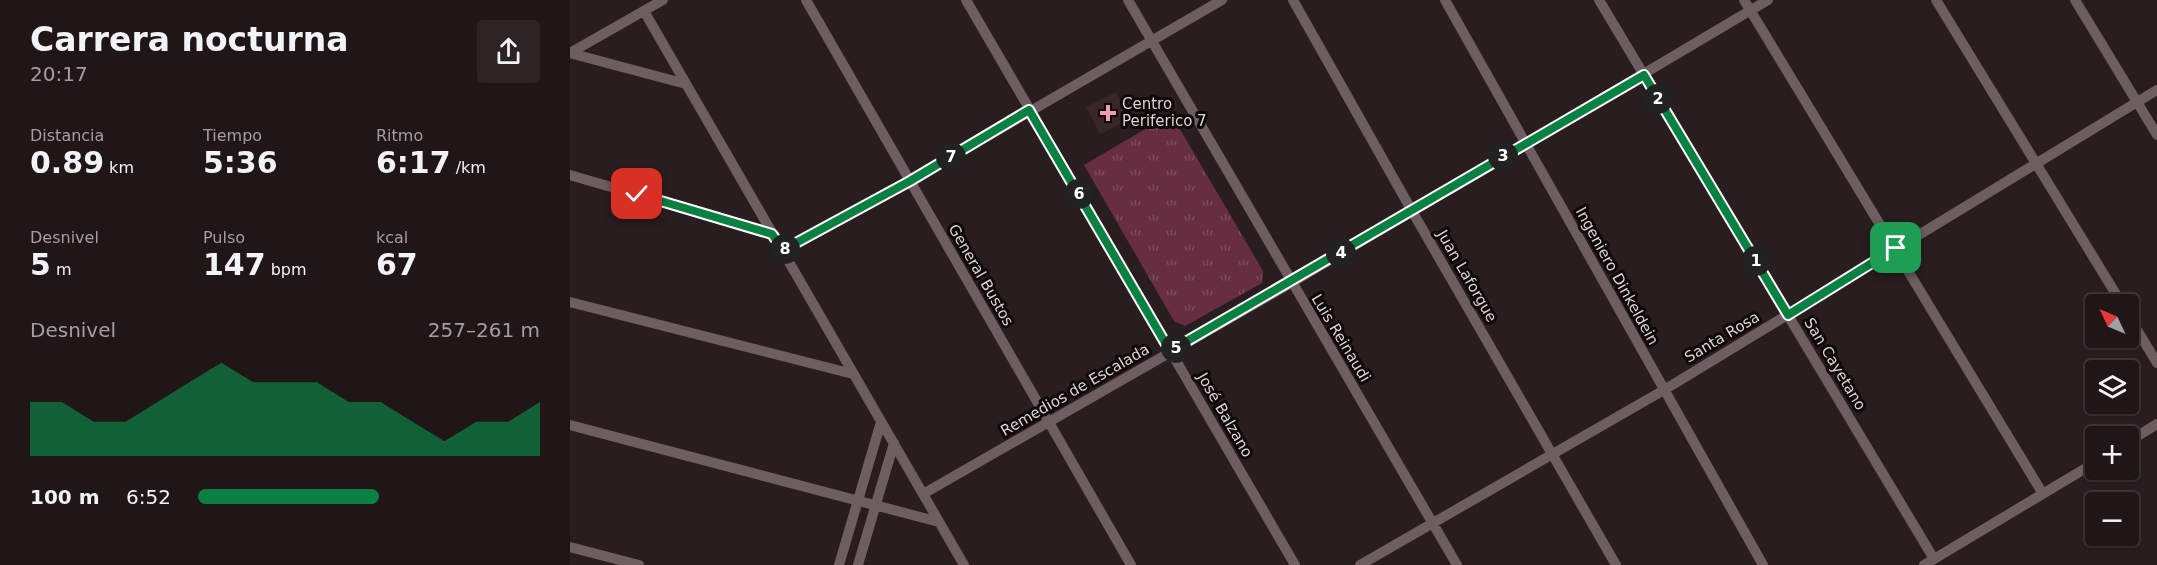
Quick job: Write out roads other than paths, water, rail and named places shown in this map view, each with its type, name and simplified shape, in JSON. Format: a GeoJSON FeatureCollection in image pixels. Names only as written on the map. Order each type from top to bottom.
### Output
{"type":"FeatureCollection","features":[{"type":"Feature","properties":{"kind":"street"},"geometry":{"type":"LineString","coordinates":[[570,53],[663,0]]}},
{"type":"Feature","properties":{"kind":"street","name":"General Bustos"},"geometry":{"type":"LineString","coordinates":[[806,0],[1131,565]]}},
{"type":"Feature","properties":{"kind":"street","name":"José Balzano"},"geometry":{"type":"LineString","coordinates":[[966,0],[1295,565]]}},
{"type":"Feature","properties":{"kind":"street","name":"Luis Reinaudi"},"geometry":{"type":"LineString","coordinates":[[1128,0],[1291,283],[1458,565]]}},
{"type":"Feature","properties":{"kind":"street"},"geometry":{"type":"LineString","coordinates":[[783,250],[910,181],[1221,0]]}},
{"type":"Feature","properties":{"kind":"street","name":"Juan Laforgue"},"geometry":{"type":"LineString","coordinates":[[1293,0],[1616,565]]}},
{"type":"Feature","properties":{"kind":"street","name":"Ingeniero Dinkeldein"},"geometry":{"type":"LineString","coordinates":[[1445,0],[1763,565]]}},
{"type":"Feature","properties":{"kind":"street","name":"San Cayetano"},"geometry":{"type":"LineString","coordinates":[[1599,0],[1788,315],[1929,562]]}},
{"type":"Feature","properties":{"kind":"street"},"geometry":{"type":"LineString","coordinates":[[1744,0],[2043,494]]}},
{"type":"Feature","properties":{"kind":"street","name":"Remedios de Escalada"},"geometry":{"type":"LineString","coordinates":[[923,494],[1291,283],[1768,0]]}},
{"type":"Feature","properties":{"kind":"street"},"geometry":{"type":"LineString","coordinates":[[1936,0],[2116,294]]}},
{"type":"Feature","properties":{"kind":"street"},"geometry":{"type":"LineString","coordinates":[[2075,0],[2157,135]]}},
{"type":"Feature","properties":{"kind":"street"},"geometry":{"type":"LineString","coordinates":[[644,11],[964,565]]}},
{"type":"Feature","properties":{"kind":"street"},"geometry":{"type":"LineString","coordinates":[[570,53],[686,84]]}},
{"type":"Feature","properties":{"kind":"street","name":"Santa Rosa"},"geometry":{"type":"LineString","coordinates":[[1360,565],[1664,390],[2157,90]]}},
{"type":"Feature","properties":{"kind":"street"},"geometry":{"type":"LineString","coordinates":[[570,175],[772,234]]}},
{"type":"Feature","properties":{"kind":"street"},"geometry":{"type":"LineString","coordinates":[[570,302],[853,374]]}},
{"type":"Feature","properties":{"kind":"street"},"geometry":{"type":"LineString","coordinates":[[2139,333],[2157,363]]}},
{"type":"Feature","properties":{"kind":"street"},"geometry":{"type":"LineString","coordinates":[[839,565],[881,422]]}},
{"type":"Feature","properties":{"kind":"street"},"geometry":{"type":"LineString","coordinates":[[570,425],[939,522]]}},
{"type":"Feature","properties":{"kind":"street"},"geometry":{"type":"LineString","coordinates":[[2139,436],[2157,425]]}},
{"type":"Feature","properties":{"kind":"street"},"geometry":{"type":"LineString","coordinates":[[858,565],[894,443]]}},
{"type":"Feature","properties":{"kind":"street"},"geometry":{"type":"LineString","coordinates":[[1929,562],[2085,469]]}},
{"type":"Feature","properties":{"kind":"street"},"geometry":{"type":"LineString","coordinates":[[570,546],[639,565]]}},
{"type":"Feature","properties":{"kind":"place","name":"Centro Periferico 7"},"geometry":{"type":"Point","coordinates":[1108,113]}}]}
